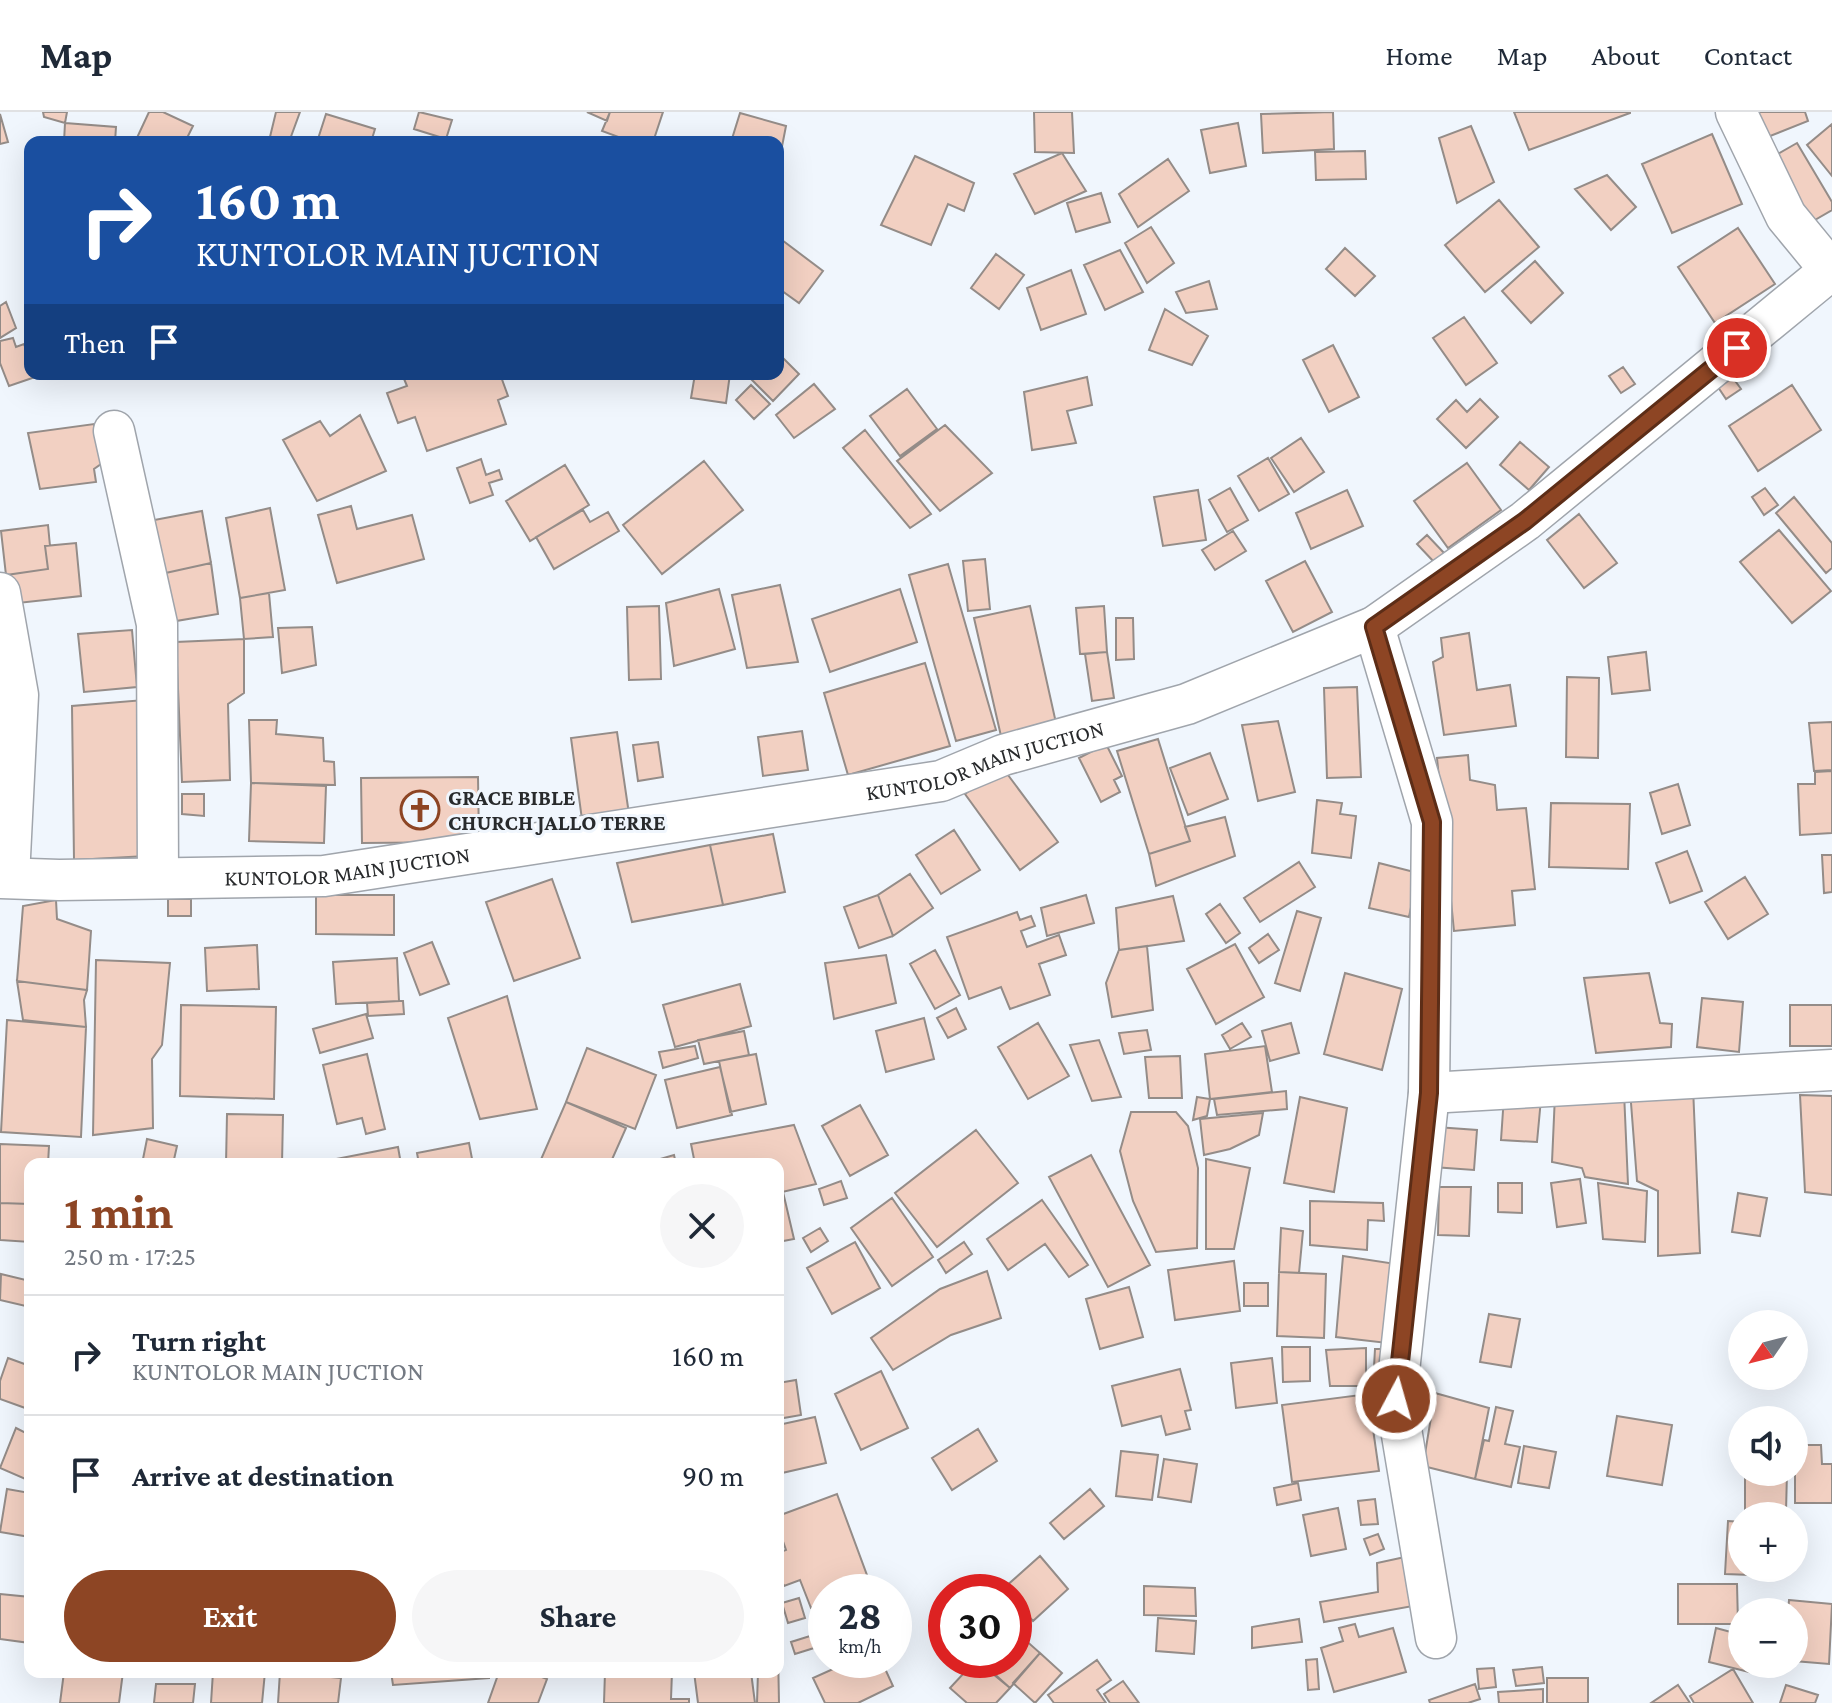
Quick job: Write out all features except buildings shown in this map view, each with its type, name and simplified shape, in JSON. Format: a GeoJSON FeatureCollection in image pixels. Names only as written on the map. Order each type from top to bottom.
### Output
{"type":"FeatureCollection","features":[{"type":"Feature","properties":{"kind":"street"},"geometry":{"type":"LineString","coordinates":[[1736,112],[1786,216],[1831,271]]}},
{"type":"Feature","properties":{"kind":"street","name":"KUNTOLOR MAIN JUCTION"},"geometry":{"type":"LineString","coordinates":[[5,878],[324,876],[941,781],[1003,755],[1187,704],[1374,627],[1525,521],[1831,271]]}},
{"type":"Feature","properties":{"kind":"street"},"geometry":{"type":"LineString","coordinates":[[114,431],[157,624],[158,878]]}},
{"type":"Feature","properties":{"kind":"street"},"geometry":{"type":"LineString","coordinates":[[0,593],[18,695],[5,878]]}},
{"type":"Feature","properties":{"kind":"street"},"geometry":{"type":"LineString","coordinates":[[1374,627],[1432,822],[1429,1093],[1396,1399],[1436,1638]]}},
{"type":"Feature","properties":{"kind":"street"},"geometry":{"type":"LineString","coordinates":[[1429,1093],[1832,1070]]}},
{"type":"Feature","properties":{"kind":"place","name":"GRACE BIBLE CHURCH JALLO TERRE"},"geometry":{"type":"Point","coordinates":[420,810]}},
{"type":"Feature","properties":{"kind":"route"},"geometry":{"type":"LineString","coordinates":[[1396,1399],[1429,1093],[1432,822],[1374,627],[1525,521],[1737,348]]}}]}
